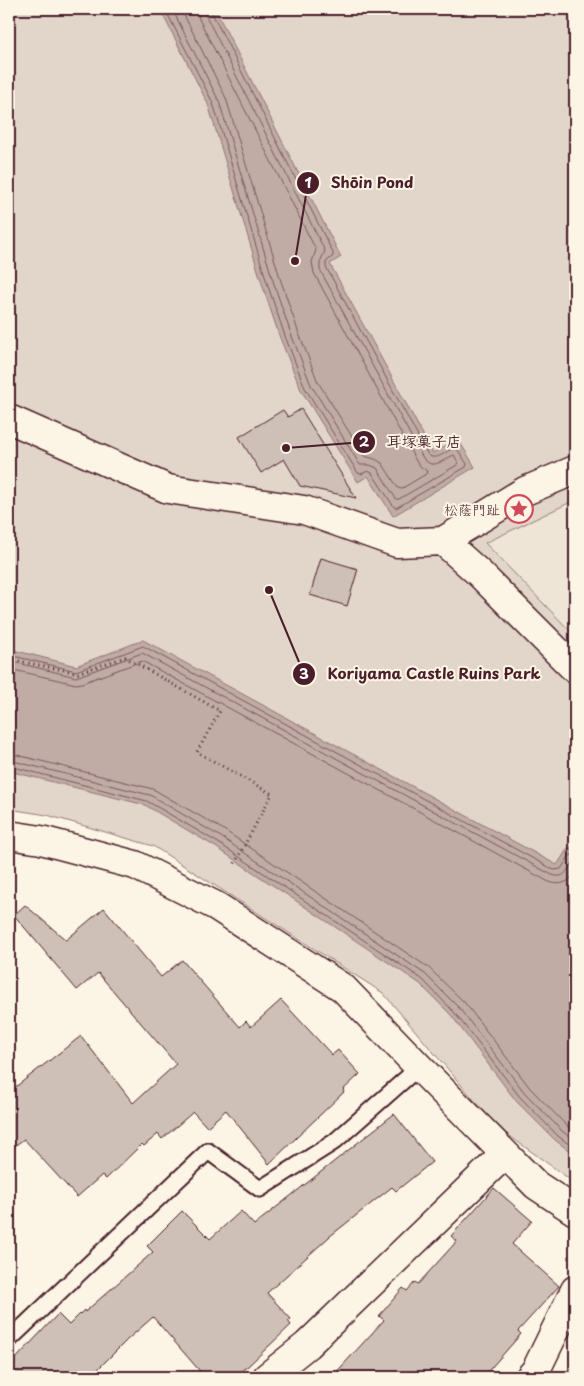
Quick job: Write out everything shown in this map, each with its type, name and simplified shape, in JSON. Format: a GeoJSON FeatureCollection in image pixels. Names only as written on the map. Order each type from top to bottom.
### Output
{"type":"FeatureCollection","features":[{"type":"Feature","properties":{"kind":"street"},"geometry":{"type":"LineString","coordinates":[[9,419],[168,489],[304,510],[397,543],[443,541],[525,491],[575,470]]}},
{"type":"Feature","properties":{"kind":"street"},"geometry":{"type":"LineString","coordinates":[[443,541],[480,574],[575,669]]}},
{"type":"Feature","properties":{"kind":"street"},"geometry":{"type":"LineString","coordinates":[[9,835],[41,840],[135,865],[216,906],[343,988],[419,1068],[536,1185],[575,1211]]}},
{"type":"Feature","properties":{"kind":"street"},"geometry":{"type":"LineString","coordinates":[[267,1377],[307,1345],[505,1154]]}},
{"type":"Feature","properties":{"kind":"street"},"geometry":{"type":"LineString","coordinates":[[530,1377],[536,1370],[575,1290]]}},
{"type":"Feature","properties":{"kind":"lane"},"geometry":{"type":"LineString","coordinates":[[9,1340],[208,1151],[260,1189],[334,1142],[419,1068]]}},
{"type":"Feature","properties":{"kind":"path"},"geometry":{"type":"LineString","coordinates":[[567,9],[575,16]]}},
{"type":"Feature","properties":{"kind":"path"},"geometry":{"type":"LineString","coordinates":[[9,659],[78,673],[125,657],[220,711],[197,752],[272,794],[234,865]]}},
{"type":"Feature","properties":{"kind":"shaded area"},"geometry":{"type":"Polygon","coordinates":[[[9,9],[575,9],[575,500],[485,543],[575,636],[575,1183],[497,1127],[383,993],[153,846],[47,815],[9,809],[9,9]]]}},
{"type":"Feature","properties":{"kind":"shaded area"},"geometry":{"type":"Polygon","coordinates":[[[575,500],[575,636],[485,543],[575,500]]]}},
{"type":"Feature","properties":{"kind":"water"},"geometry":{"type":"Polygon","coordinates":[[[160,9],[215,9],[341,257],[330,264],[433,453],[458,439],[475,467],[393,516],[368,476],[358,482],[301,390],[280,338],[263,287],[208,104],[160,9]]]}},
{"type":"Feature","properties":{"kind":"water"},"geometry":{"type":"Polygon","coordinates":[[[143,640],[557,865],[568,848],[572,848],[575,852],[575,1155],[555,1140],[516,1101],[451,1015],[419,983],[214,846],[145,805],[9,771],[9,649],[76,666],[143,640]]]}},
{"type":"Feature","properties":{"kind":"building"},"geometry":{"type":"Polygon","coordinates":[[[301,409],[356,498],[300,486],[284,459],[261,473],[239,437],[283,410],[288,417],[301,409]]]}},
{"type":"Feature","properties":{"kind":"building"},"geometry":{"type":"Polygon","coordinates":[[[321,558],[358,569],[347,606],[310,595],[321,558]]]}},
{"type":"Feature","properties":{"kind":"building"},"geometry":{"type":"Polygon","coordinates":[[[25,905],[66,940],[104,908],[161,977],[182,960],[240,1027],[246,1021],[251,1027],[281,1000],[332,1055],[338,1050],[360,1074],[343,1090],[344,1092],[269,1164],[226,1110],[207,1127],[193,1112],[162,1139],[158,1134],[144,1146],[142,1144],[106,1179],[102,1175],[77,1197],[24,1139],[9,1150],[9,1092],[81,1036],[133,1103],[176,1064],[98,973],[77,990],[14,915],[25,905]]]}},
{"type":"Feature","properties":{"kind":"building"},"geometry":{"type":"Polygon","coordinates":[[[394,1114],[432,1162],[396,1191],[392,1187],[329,1237],[267,1293],[291,1319],[288,1321],[291,1325],[247,1367],[231,1377],[205,1377],[153,1317],[90,1377],[9,1377],[9,1366],[58,1314],[69,1325],[84,1310],[85,1312],[153,1252],[147,1246],[182,1211],[210,1239],[241,1211],[254,1225],[394,1114]]]}},
{"type":"Feature","properties":{"kind":"building"},"geometry":{"type":"Polygon","coordinates":[[[494,1188],[532,1221],[512,1244],[559,1286],[518,1331],[521,1334],[483,1377],[332,1377],[384,1320],[379,1316],[403,1288],[407,1291],[415,1282],[418,1284],[457,1241],[451,1236],[494,1188]]]}},
{"type":"Feature","properties":{"kind":"place","name":"Shōin Pond"},"geometry":{"type":"Point","coordinates":[295,261]}},
{"type":"Feature","properties":{"kind":"place","name":"耳塚菓子店"},"geometry":{"type":"Point","coordinates":[286,448]}},
{"type":"Feature","properties":{"kind":"place","name":"松蔭門趾"},"geometry":{"type":"Point","coordinates":[519,509]}},
{"type":"Feature","properties":{"kind":"place","name":"Koriyama Castle Ruins Park"},"geometry":{"type":"Point","coordinates":[269,590]}}]}
